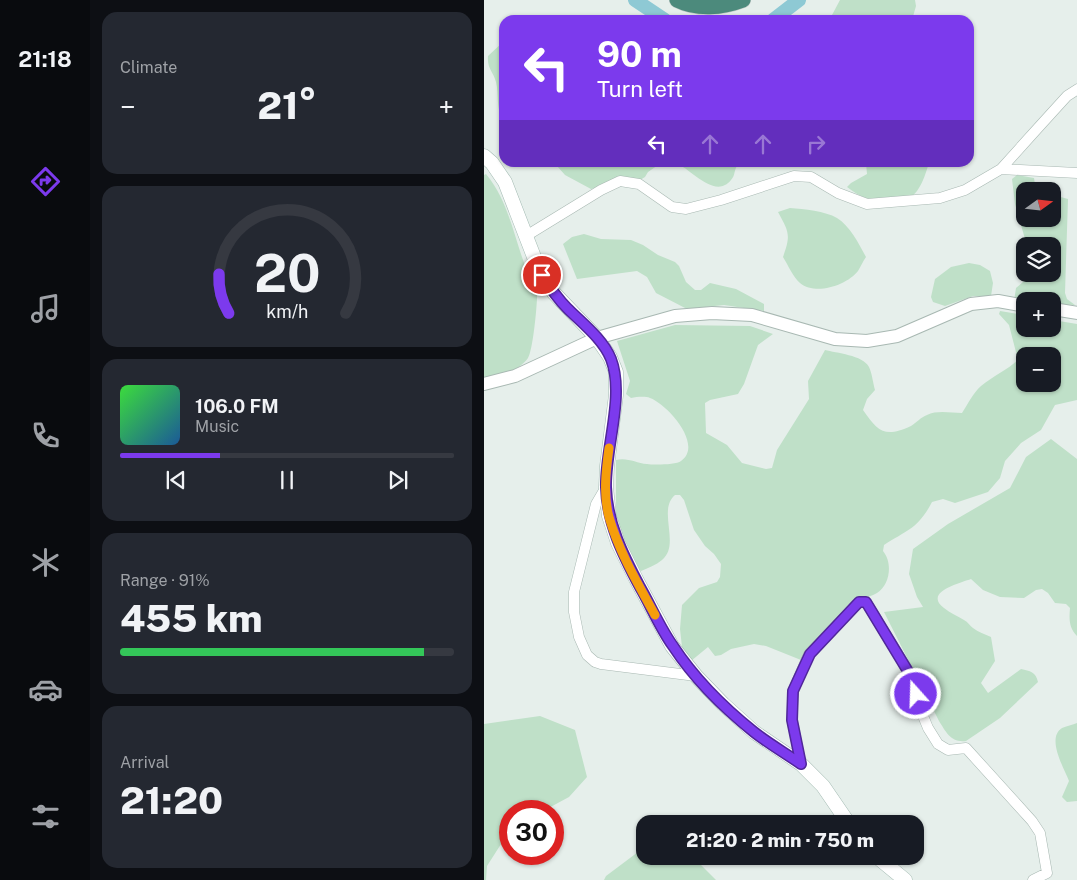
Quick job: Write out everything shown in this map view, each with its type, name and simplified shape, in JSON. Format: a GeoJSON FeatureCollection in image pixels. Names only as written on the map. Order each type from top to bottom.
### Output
{"type":"FeatureCollection","features":[{"type":"Feature","properties":{"kind":"highway"},"geometry":{"type":"LineString","coordinates":[[677,0],[685,4],[704,8],[728,5],[742,0]]}},
{"type":"Feature","properties":{"kind":"main road"},"geometry":{"type":"LineString","coordinates":[[484,156],[492,163],[505,182],[542,275],[554,293],[597,338],[610,357],[616,372],[616,395],[607,466],[606,487],[609,516],[618,543],[672,646],[696,676],[723,704],[754,732],[801,764],[823,786],[843,815]]}},
{"type":"Feature","properties":{"kind":"main road"},"geometry":{"type":"LineString","coordinates":[[887,865],[905,880]]}},
{"type":"Feature","properties":{"kind":"street"},"geometry":{"type":"LineString","coordinates":[[526,236],[601,190],[620,181],[639,184],[672,207],[686,209],[722,200],[794,176],[811,177],[838,193],[867,204],[940,198],[965,190],[1001,169],[1036,129],[1077,89]]}},
{"type":"Feature","properties":{"kind":"street"},"geometry":{"type":"LineString","coordinates":[[1001,169],[1077,173]]}},
{"type":"Feature","properties":{"kind":"street"},"geometry":{"type":"LineString","coordinates":[[484,384],[515,376],[597,338],[675,316],[712,313],[752,315],[835,339],[867,341],[897,336],[971,304],[998,301],[1016,304]]}},
{"type":"Feature","properties":{"kind":"street"},"geometry":{"type":"LineString","coordinates":[[1061,310],[1077,313]]}},
{"type":"Feature","properties":{"kind":"street"},"geometry":{"type":"LineString","coordinates":[[606,487],[596,504],[574,592],[574,612],[583,649],[595,662],[600,664],[696,676]]}},
{"type":"Feature","properties":{"kind":"street"},"geometry":{"type":"LineString","coordinates":[[801,764],[792,720],[793,691],[810,654],[850,610],[859,602],[866,602],[912,678],[921,711],[928,728],[938,744],[948,750],[966,748],[1040,832],[1047,873],[1033,880]]}},
{"type":"Feature","properties":{"kind":"green space"},"geometry":{"type":"Polygon","coordinates":[[[840,0],[915,0],[916,6],[913,15],[832,15],[840,0]]]}},
{"type":"Feature","properties":{"kind":"green space"},"geometry":{"type":"Polygon","coordinates":[[[499,46],[499,109],[496,82],[489,67],[488,56],[499,46]]]}},
{"type":"Feature","properties":{"kind":"green space"},"geometry":{"type":"Polygon","coordinates":[[[558,167],[655,167],[640,180],[625,180],[591,189],[565,175],[558,167]]]}},
{"type":"Feature","properties":{"kind":"green space"},"geometry":{"type":"Polygon","coordinates":[[[683,167],[737,167],[734,176],[725,185],[718,187],[703,181],[683,167]]]}},
{"type":"Feature","properties":{"kind":"green space"},"geometry":{"type":"Polygon","coordinates":[[[866,167],[928,167],[917,191],[910,198],[892,204],[873,201],[847,187],[867,174],[866,167]]]}},
{"type":"Feature","properties":{"kind":"green space"},"geometry":{"type":"Polygon","coordinates":[[[486,174],[501,197],[528,273],[537,290],[537,295],[533,336],[528,358],[520,366],[502,375],[484,380],[484,175],[486,174]]]}},
{"type":"Feature","properties":{"kind":"green space"},"geometry":{"type":"Polygon","coordinates":[[[1017,175],[1034,178],[1035,182],[1016,182],[1016,208],[1015,204],[1012,179],[1017,175]]]}},
{"type":"Feature","properties":{"kind":"green space"},"geometry":{"type":"Polygon","coordinates":[[[1062,197],[1068,199],[1065,293],[1067,299],[1075,305],[1061,304],[1061,292],[1016,292],[1016,301],[1014,301],[1016,288],[1023,282],[1061,282],[1061,237],[1024,237],[1022,228],[1062,228],[1062,197]]]}},
{"type":"Feature","properties":{"kind":"green space"},"geometry":{"type":"Polygon","coordinates":[[[790,208],[827,214],[842,221],[854,236],[866,257],[853,276],[847,281],[822,289],[807,287],[797,280],[783,257],[788,234],[778,212],[790,208]]]}},
{"type":"Feature","properties":{"kind":"green space"},"geometry":{"type":"Polygon","coordinates":[[[584,234],[601,239],[631,240],[643,245],[658,255],[675,262],[679,266],[686,282],[695,290],[701,290],[710,283],[736,289],[764,304],[764,311],[724,305],[687,309],[656,293],[647,277],[637,271],[577,279],[563,244],[572,237],[584,234]]]}},
{"type":"Feature","properties":{"kind":"green space"},"geometry":{"type":"Polygon","coordinates":[[[969,263],[980,265],[990,271],[993,283],[991,296],[973,296],[945,306],[933,302],[931,297],[935,279],[951,267],[969,263]]]}},
{"type":"Feature","properties":{"kind":"green space"},"geometry":{"type":"Polygon","coordinates":[[[1000,311],[1016,314],[1016,337],[1061,337],[1061,321],[1077,324],[1077,400],[1055,405],[1041,430],[1021,443],[1005,461],[1000,478],[988,492],[955,503],[943,499],[932,502],[917,524],[884,545],[883,551],[889,567],[889,574],[885,585],[877,593],[862,599],[843,614],[801,660],[766,646],[754,644],[731,649],[715,656],[708,647],[691,661],[682,647],[680,629],[682,605],[699,588],[717,582],[720,577],[721,564],[694,530],[684,500],[680,495],[675,495],[670,501],[668,509],[670,546],[667,554],[662,560],[649,568],[641,571],[636,568],[616,519],[616,460],[650,464],[674,463],[681,461],[687,454],[688,445],[681,426],[665,408],[650,398],[631,398],[626,394],[630,381],[617,341],[675,325],[750,326],[773,334],[758,345],[744,384],[738,394],[710,400],[705,403],[706,433],[727,445],[742,463],[766,469],[772,468],[777,450],[809,399],[808,381],[825,350],[855,357],[866,363],[870,369],[875,390],[867,399],[863,410],[878,428],[888,432],[902,430],[931,413],[962,413],[981,386],[1016,362],[1016,392],[1061,392],[1061,347],[1016,347],[1016,352],[1009,325],[999,314],[1000,311]]]}},
{"type":"Feature","properties":{"kind":"green space"},"geometry":{"type":"Polygon","coordinates":[[[1051,439],[1077,459],[1077,636],[1072,630],[1070,623],[1070,608],[1066,604],[1055,603],[1048,593],[1042,589],[1036,590],[1024,598],[1000,597],[983,590],[971,579],[940,593],[938,597],[939,602],[944,608],[975,629],[991,637],[995,661],[981,683],[988,693],[1021,669],[1034,674],[1038,682],[1000,718],[966,741],[956,740],[950,736],[939,721],[884,612],[923,607],[917,597],[909,574],[913,549],[948,524],[1010,488],[1026,457],[1051,439]]]}},
{"type":"Feature","properties":{"kind":"green space"},"geometry":{"type":"Polygon","coordinates":[[[540,716],[575,730],[587,777],[569,797],[563,800],[499,800],[499,847],[487,866],[486,880],[484,880],[484,724],[540,716]]]}},
{"type":"Feature","properties":{"kind":"green space"},"geometry":{"type":"Polygon","coordinates":[[[1077,723],[1077,801],[1067,802],[1062,797],[1069,781],[1060,761],[1056,739],[1062,728],[1077,723]]]}},
{"type":"Feature","properties":{"kind":"green space"},"geometry":{"type":"Polygon","coordinates":[[[636,854],[636,865],[701,865],[716,880],[604,880],[606,876],[636,854]]]}},
{"type":"Feature","properties":{"kind":"waterway"},"geometry":{"type":"LineString","coordinates":[[635,0],[658,15]]}},
{"type":"Feature","properties":{"kind":"waterway"},"geometry":{"type":"LineString","coordinates":[[780,15],[799,0]]}},
{"type":"Feature","properties":{"kind":"slow traffic"},"geometry":{"type":"LineString","coordinates":[[609,448],[606,487],[609,516],[618,543],[655,615]]}},
{"type":"Feature","properties":{"kind":"route"},"geometry":{"type":"LineString","coordinates":[[542,275],[554,293],[597,338],[610,357],[616,372],[616,395],[607,466],[606,487],[609,516],[618,543],[672,646],[696,676],[754,732],[801,764],[792,720],[793,691],[810,654],[850,610],[859,602],[866,602],[912,678],[916,694]]}}]}
